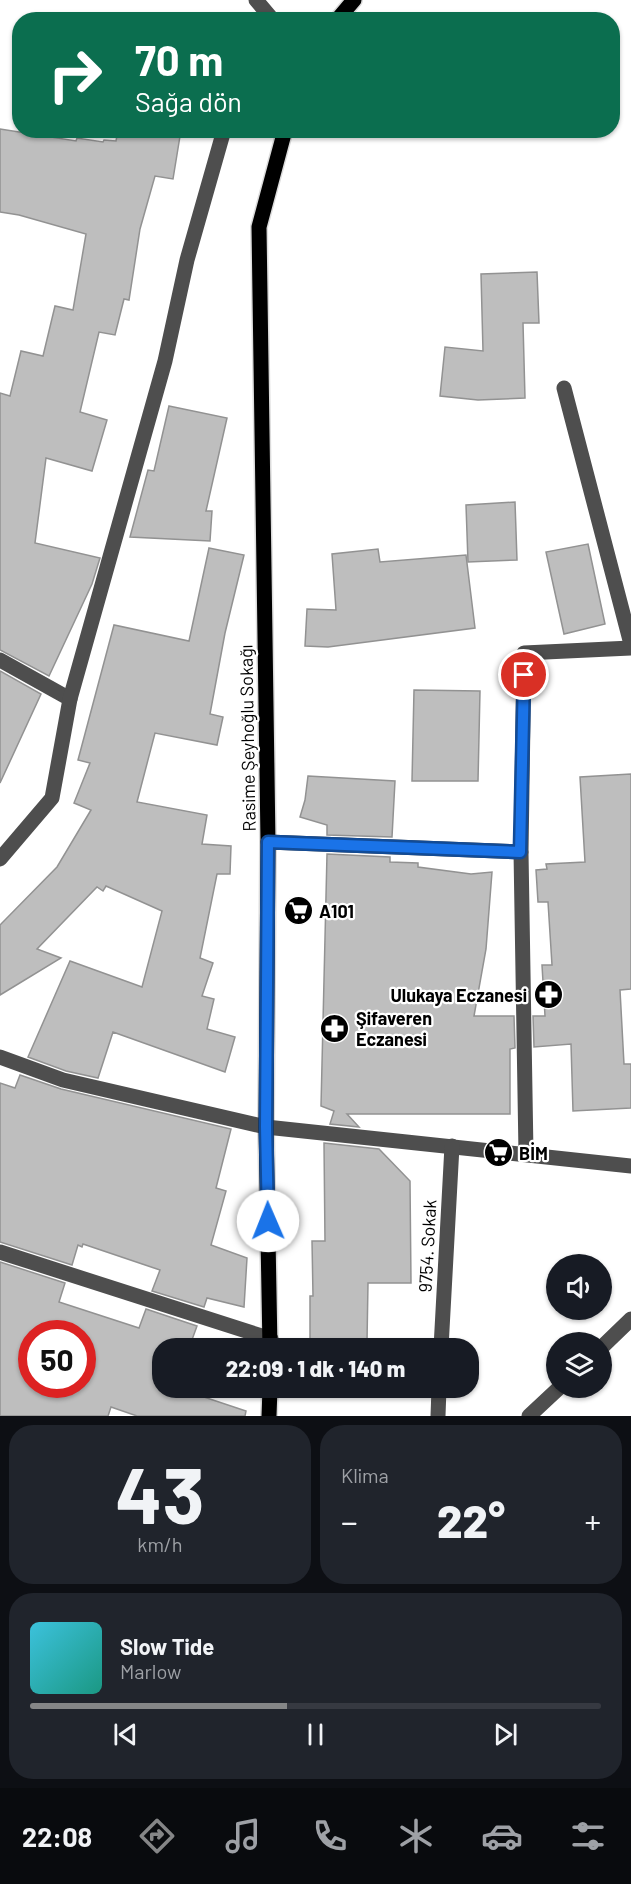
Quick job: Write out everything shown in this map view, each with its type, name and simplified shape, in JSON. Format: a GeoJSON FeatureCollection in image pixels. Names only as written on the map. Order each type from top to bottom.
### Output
{"type":"FeatureCollection","features":[{"type":"Feature","properties":{"kind":"main road"},"geometry":{"type":"LineString","coordinates":[[344,12],[354,0]]}},
{"type":"Feature","properties":{"kind":"main road","name":"Rasime Şeyhoğlu Sokağı"},"geometry":{"type":"LineString","coordinates":[[271,1338],[266,1127],[268,842],[259,227],[283,138]]}},
{"type":"Feature","properties":{"kind":"main road"},"geometry":{"type":"LineString","coordinates":[[269,1416],[270,1398]]}},
{"type":"Feature","properties":{"kind":"street"},"geometry":{"type":"LineString","coordinates":[[0,859],[52,798],[70,699],[165,361],[187,260],[222,138]]}},
{"type":"Feature","properties":{"kind":"street"},"geometry":{"type":"LineString","coordinates":[[526,1153],[520,852],[524,653],[631,646],[564,388]]}},
{"type":"Feature","properties":{"kind":"street"},"geometry":{"type":"LineString","coordinates":[[0,660],[70,699]]}},
{"type":"Feature","properties":{"kind":"street"},"geometry":{"type":"LineString","coordinates":[[268,842],[520,852]]}},
{"type":"Feature","properties":{"kind":"street"},"geometry":{"type":"LineString","coordinates":[[0,1057],[63,1080],[266,1127],[631,1166]]}},
{"type":"Feature","properties":{"kind":"street","name":"9754. Sokak"},"geometry":{"type":"LineString","coordinates":[[442,1338],[452,1146]]}},
{"type":"Feature","properties":{"kind":"street"},"geometry":{"type":"LineString","coordinates":[[0,1252],[253,1338]]}},
{"type":"Feature","properties":{"kind":"street"},"geometry":{"type":"LineString","coordinates":[[612,1337],[631,1319]]}},
{"type":"Feature","properties":{"kind":"street"},"geometry":{"type":"LineString","coordinates":[[438,1416],[439,1398]]}},
{"type":"Feature","properties":{"kind":"street"},"geometry":{"type":"LineString","coordinates":[[529,1416],[548,1398]]}},
{"type":"Feature","properties":{"kind":"building"},"geometry":{"type":"Polygon","coordinates":[[[0,129],[12,131],[12,138],[57,138],[76,141],[77,138],[103,142],[104,140],[116,141],[117,138],[180,138],[173,179],[155,176],[140,229],[129,300],[124,299],[115,335],[99,332],[80,412],[107,420],[92,471],[46,458],[35,543],[100,558],[92,584],[49,676],[0,650],[0,393],[10,396],[21,351],[43,356],[55,306],[73,310],[86,234],[19,215],[0,212],[0,129]]]}},
{"type":"Feature","properties":{"kind":"building"},"geometry":{"type":"Polygon","coordinates":[[[537,272],[539,323],[523,323],[525,398],[478,400],[440,396],[445,347],[483,351],[481,274],[537,272]]]}},
{"type":"Feature","properties":{"kind":"building"},"geometry":{"type":"Polygon","coordinates":[[[169,406],[227,418],[206,511],[212,511],[210,541],[130,537],[148,470],[154,471],[169,406]]]}},
{"type":"Feature","properties":{"kind":"building"},"geometry":{"type":"Polygon","coordinates":[[[515,502],[517,560],[468,562],[466,505],[515,502]]]}},
{"type":"Feature","properties":{"kind":"building"},"geometry":{"type":"Polygon","coordinates":[[[588,544],[605,624],[564,634],[546,552],[588,544]]]}},
{"type":"Feature","properties":{"kind":"building"},"geometry":{"type":"Polygon","coordinates":[[[209,548],[244,555],[225,633],[210,714],[223,717],[217,745],[155,733],[137,802],[207,815],[202,844],[231,846],[230,874],[217,874],[200,958],[213,963],[202,996],[214,999],[207,1029],[235,1037],[225,1072],[113,1032],[98,1078],[66,1071],[28,1057],[70,961],[142,987],[162,911],[106,886],[103,891],[97,887],[37,949],[61,958],[0,995],[0,925],[57,867],[91,810],[74,803],[90,763],[78,760],[114,625],[189,641],[209,548]]]}},
{"type":"Feature","properties":{"kind":"building"},"geometry":{"type":"Polygon","coordinates":[[[378,549],[380,562],[466,555],[475,628],[328,647],[305,646],[307,609],[336,610],[332,554],[378,549]]]}},
{"type":"Feature","properties":{"kind":"building"},"geometry":{"type":"Polygon","coordinates":[[[0,671],[41,694],[0,783],[0,671]]]}},
{"type":"Feature","properties":{"kind":"building"},"geometry":{"type":"Polygon","coordinates":[[[414,690],[480,691],[478,781],[412,781],[414,690]]]}},
{"type":"Feature","properties":{"kind":"building"},"geometry":{"type":"Polygon","coordinates":[[[631,774],[631,989],[620,990],[624,1064],[631,1064],[631,1108],[573,1111],[571,1044],[534,1047],[533,1016],[545,1016],[542,965],[552,965],[548,902],[538,902],[536,870],[547,869],[546,864],[585,862],[580,777],[631,774]]]}},
{"type":"Feature","properties":{"kind":"building"},"geometry":{"type":"Polygon","coordinates":[[[308,776],[395,781],[392,837],[327,835],[327,825],[300,817],[308,776]]]}},
{"type":"Feature","properties":{"kind":"building"},"geometry":{"type":"Polygon","coordinates":[[[327,854],[390,857],[390,862],[418,863],[418,867],[471,874],[492,872],[486,949],[474,1016],[514,1016],[515,1048],[510,1049],[510,1114],[347,1114],[359,1127],[330,1124],[334,1111],[321,1106],[327,854]]]}},
{"type":"Feature","properties":{"kind":"building"},"geometry":{"type":"Polygon","coordinates":[[[20,1075],[61,1089],[231,1129],[216,1188],[226,1191],[211,1245],[247,1258],[244,1307],[207,1298],[204,1307],[152,1291],[160,1270],[83,1244],[82,1247],[78,1245],[72,1265],[0,1242],[0,1083],[15,1088],[20,1075]]]}},
{"type":"Feature","properties":{"kind":"building"},"geometry":{"type":"Polygon","coordinates":[[[324,1143],[379,1149],[410,1181],[411,1283],[368,1283],[367,1338],[310,1338],[310,1296],[313,1296],[312,1241],[325,1241],[324,1143]]]}},
{"type":"Feature","properties":{"kind":"building"},"geometry":{"type":"Polygon","coordinates":[[[0,1262],[65,1283],[59,1302],[139,1328],[146,1309],[197,1326],[193,1338],[152,1338],[152,1398],[207,1398],[246,1411],[245,1416],[137,1416],[111,1407],[108,1416],[0,1416],[0,1262]]]}},
{"type":"Feature","properties":{"kind":"place","name":"A101"},"geometry":{"type":"Point","coordinates":[298,911]}},
{"type":"Feature","properties":{"kind":"place","name":"Ulukaya Eczanesi"},"geometry":{"type":"Point","coordinates":[548,995]}},
{"type":"Feature","properties":{"kind":"place","name":"Şifaveren Eczanesi"},"geometry":{"type":"Point","coordinates":[335,1028]}},
{"type":"Feature","properties":{"kind":"place","name":"BİM"},"geometry":{"type":"Point","coordinates":[498,1153]}},
{"type":"Feature","properties":{"kind":"route"},"geometry":{"type":"LineString","coordinates":[[268,1221],[266,1127],[268,842],[520,852],[524,675]]}}]}
